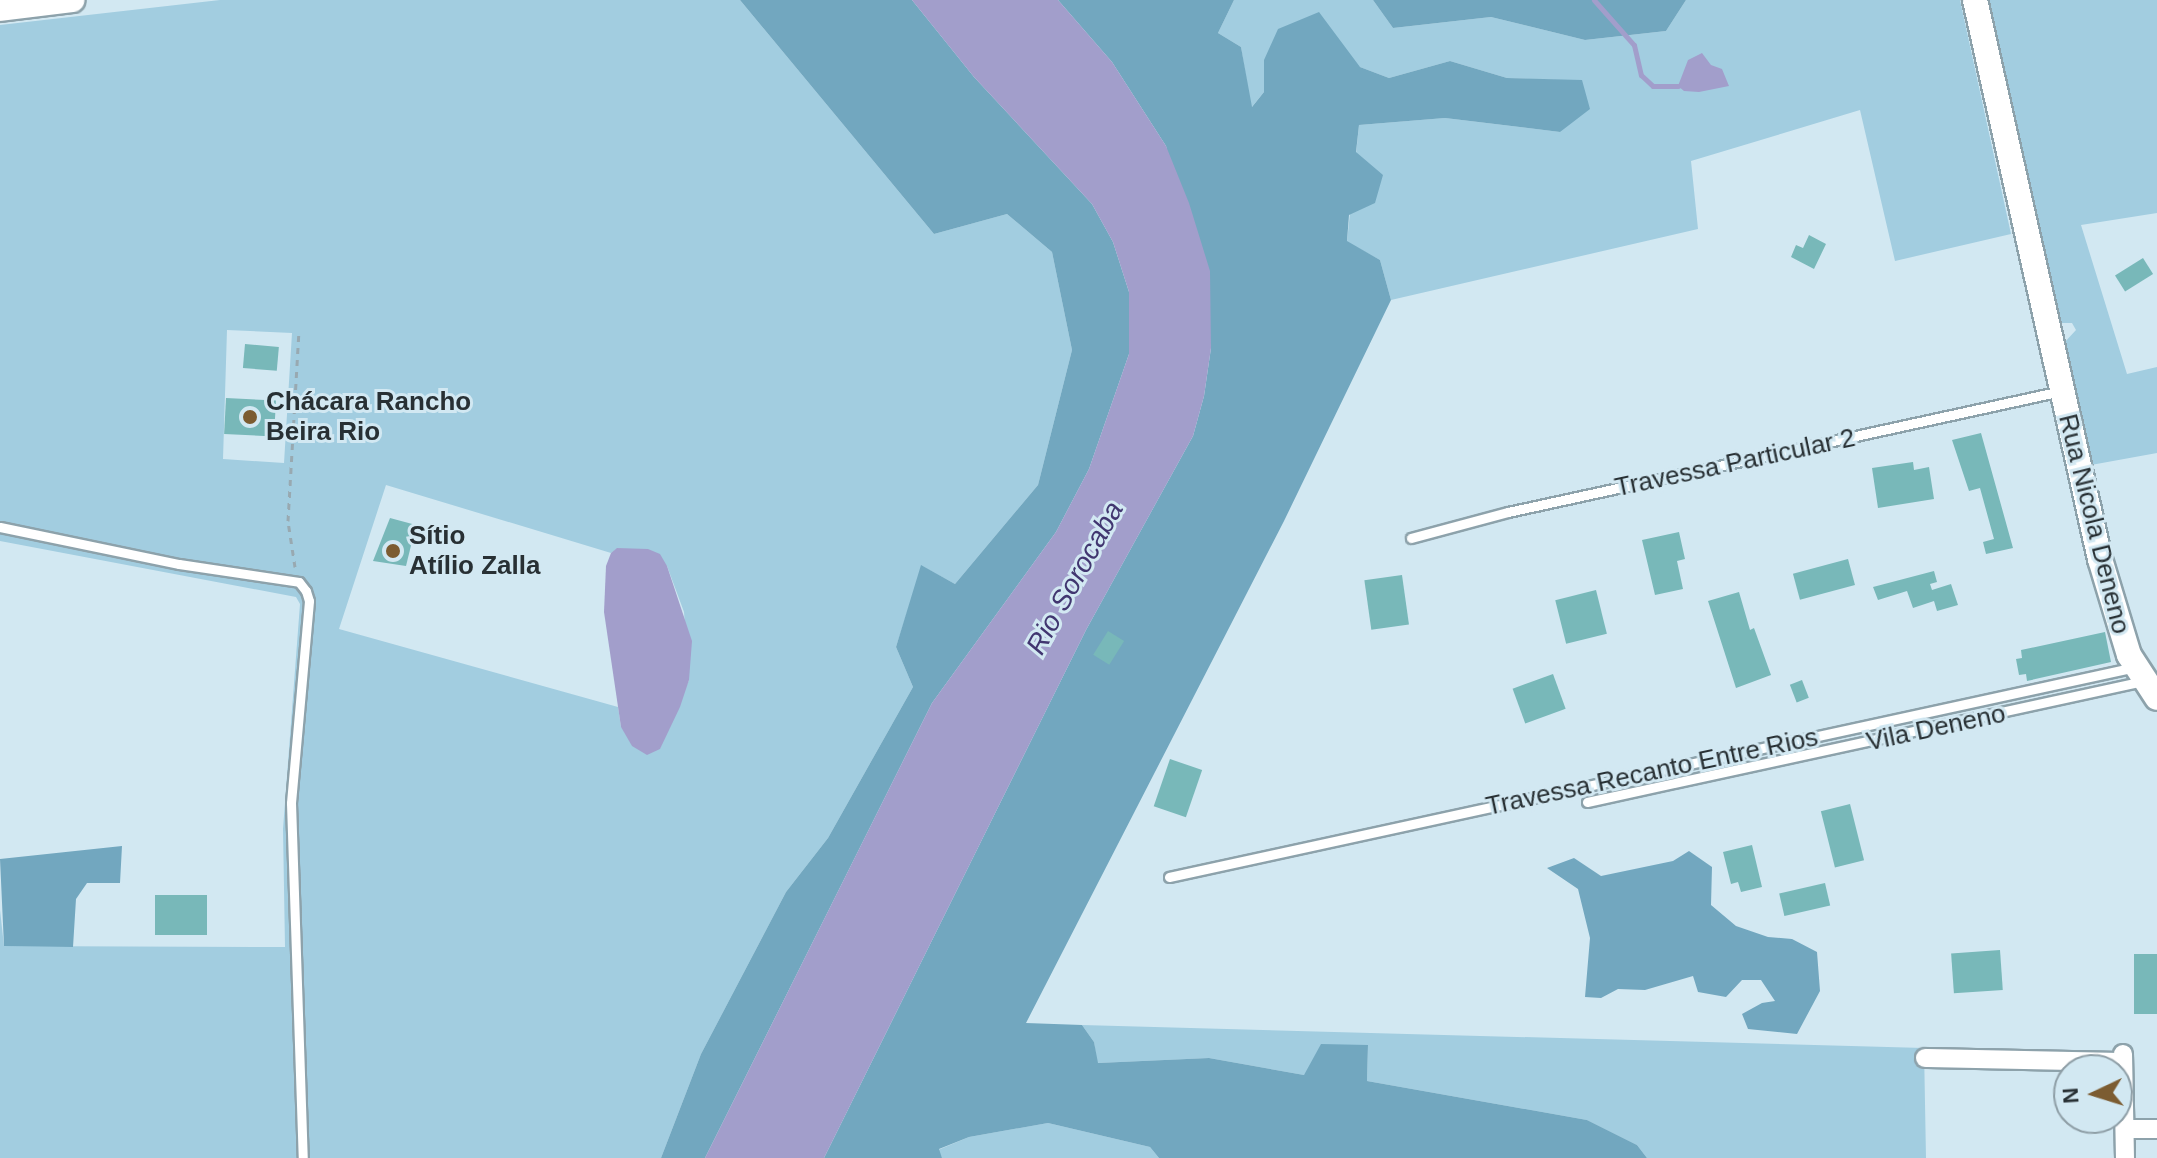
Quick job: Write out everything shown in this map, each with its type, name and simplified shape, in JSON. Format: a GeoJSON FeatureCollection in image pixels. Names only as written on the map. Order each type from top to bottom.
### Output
{"type":"FeatureCollection","features":[{"type":"Feature","properties":{"kind":"street","name":"Rua Nicola Deneno"},"geometry":{"type":"LineString","coordinates":[[1975,0],[2049,342],[2108,589],[2145,682]]}},
{"type":"Feature","properties":{"kind":"street"},"geometry":{"type":"LineString","coordinates":[[0,9],[58,1]]}},
{"type":"Feature","properties":{"kind":"street"},"geometry":{"type":"LineString","coordinates":[[1925,1058],[2053,1058]]}},
{"type":"Feature","properties":{"kind":"street"},"geometry":{"type":"LineString","coordinates":[[2133,1129],[2157,1129]]}},
{"type":"Feature","properties":{"kind":"street"},"geometry":{"type":"LineString","coordinates":[[2125,1134],[2125,1158]]}},
{"type":"Feature","properties":{"kind":"lane","name":"Travessa Particular 2"},"geometry":{"type":"LineString","coordinates":[[1411,538],[1508,512],[2061,391]]}},
{"type":"Feature","properties":{"kind":"lane"},"geometry":{"type":"LineString","coordinates":[[0,527],[179,564],[299,582],[309,601],[291,803],[303,1158]]}},
{"type":"Feature","properties":{"kind":"lane","name":"Vila Deneno"},"geometry":{"type":"LineString","coordinates":[[1587,802],[2145,682]]}},
{"type":"Feature","properties":{"kind":"lane","name":"Travessa Recanto Entre Rios"},"geometry":{"type":"LineString","coordinates":[[1169,877],[2145,682]]}},
{"type":"Feature","properties":{"kind":"path"},"geometry":{"type":"LineString","coordinates":[[299,332],[288,521],[299,582]]}},
{"type":"Feature","properties":{"kind":"shaded area"},"geometry":{"type":"Polygon","coordinates":[[[220,0],[740,0],[934,234],[1007,214],[1052,252],[1072,350],[1038,485],[955,584],[922,566],[896,647],[913,687],[828,838],[786,892],[701,1054],[661,1158],[0,1158],[0,910],[4,946],[285,947],[283,829],[300,604],[296,597],[0,541],[0,25],[220,0]],[[227,330],[223,459],[284,463],[292,333],[227,330]],[[386,485],[339,629],[618,707],[621,727],[660,748],[689,680],[684,612],[667,566],[618,548],[611,553],[386,485]]]}},
{"type":"Feature","properties":{"kind":"shaded area"},"geometry":{"type":"Polygon","coordinates":[[[740,0],[912,0],[974,77],[1092,204],[1113,242],[1129,292],[1129,354],[1089,469],[1056,532],[932,703],[705,1158],[661,1158],[701,1054],[786,892],[828,838],[913,687],[896,647],[921,565],[955,584],[1038,485],[1072,350],[1052,252],[1007,214],[934,234],[740,0]]]}},
{"type":"Feature","properties":{"kind":"shaded area"},"geometry":{"type":"Polygon","coordinates":[[[1058,0],[1234,0],[1218,33],[1241,47],[1252,107],[1264,92],[1264,60],[1278,29],[1319,12],[1360,67],[1389,78],[1450,61],[1507,78],[1582,80],[1590,109],[1560,132],[1445,118],[1359,125],[1356,152],[1383,175],[1375,203],[1349,215],[1347,241],[1380,260],[1391,300],[1284,521],[1026,1023],[1082,1025],[1094,1042],[1098,1063],[1209,1058],[1304,1075],[1321,1044],[1368,1045],[1367,1081],[1587,1120],[1637,1145],[1647,1158],[1159,1158],[1150,1147],[1048,1123],[969,1137],[939,1149],[942,1158],[824,1158],[1086,630],[1193,436],[1204,396],[1211,348],[1166,146],[1112,62],[1058,0]]]}},
{"type":"Feature","properties":{"kind":"shaded area"},"geometry":{"type":"Polygon","coordinates":[[[1234,0],[1373,0],[1393,28],[1491,17],[1585,40],[1666,31],[1686,0],[1960,0],[2011,234],[1895,261],[1860,110],[1691,161],[1698,229],[1391,300],[1380,260],[1347,242],[1359,125],[1445,118],[1560,132],[1582,81],[1507,78],[1450,61],[1389,78],[1360,67],[1264,60],[1264,92],[1251,108],[1241,47],[1218,33],[1234,0]]]}},
{"type":"Feature","properties":{"kind":"shaded area"},"geometry":{"type":"Polygon","coordinates":[[[1373,0],[1686,0],[1666,31],[1585,40],[1491,17],[1393,28],[1373,0]]]}},
{"type":"Feature","properties":{"kind":"shaded area"},"geometry":{"type":"Polygon","coordinates":[[[1989,0],[2157,0],[2157,213],[2081,225],[2127,374],[2157,367],[2157,453],[2091,465],[2064,343],[2076,330],[2072,323],[2060,323],[1989,0]]]}},
{"type":"Feature","properties":{"kind":"shaded area"},"geometry":{"type":"Polygon","coordinates":[[[122,846],[120,883],[87,883],[76,899],[73,947],[4,946],[0,859],[122,846]]]}},
{"type":"Feature","properties":{"kind":"shaded area"},"geometry":{"type":"Polygon","coordinates":[[[1689,851],[1712,867],[1711,905],[1736,926],[1768,937],[1792,939],[1817,952],[1820,991],[1797,1034],[1748,1029],[1742,1014],[1762,1003],[1775,1001],[1761,980],[1742,980],[1726,997],[1698,992],[1693,976],[1645,990],[1618,989],[1601,998],[1585,997],[1590,938],[1578,889],[1547,868],[1574,858],[1601,876],[1673,861],[1689,851]]]}},
{"type":"Feature","properties":{"kind":"shaded area"},"geometry":{"type":"Polygon","coordinates":[[[1082,1025],[1924,1048],[1926,1158],[1647,1158],[1637,1145],[1587,1120],[1367,1081],[1368,1046],[1304,1075],[1209,1058],[1097,1063],[1094,1042],[1082,1025]]]}},
{"type":"Feature","properties":{"kind":"shaded area"},"geometry":{"type":"Polygon","coordinates":[[[1048,1123],[1150,1147],[1159,1158],[942,1158],[938,1150],[969,1137],[1048,1123]]]}},
{"type":"Feature","properties":{"kind":"water","name":"Rio Sorocaba"},"geometry":{"type":"Polygon","coordinates":[[[912,0],[1058,0],[1112,62],[1166,146],[1189,203],[1210,271],[1211,348],[1204,396],[1193,436],[1086,630],[824,1158],[705,1158],[932,703],[1056,532],[1089,469],[1129,354],[1129,292],[1113,242],[1092,204],[974,77],[912,0]]]}},
{"type":"Feature","properties":{"kind":"water"},"geometry":{"type":"Polygon","coordinates":[[[1702,53],[1711,65],[1722,69],[1729,86],[1699,92],[1684,91],[1678,86],[1688,60],[1702,53]]]}},
{"type":"Feature","properties":{"kind":"water"},"geometry":{"type":"Polygon","coordinates":[[[617,548],[648,549],[660,554],[667,566],[692,641],[689,680],[680,707],[660,749],[647,755],[632,746],[621,727],[604,612],[606,566],[611,553],[617,548]]]}},
{"type":"Feature","properties":{"kind":"building"},"geometry":{"type":"Polygon","coordinates":[[[1809,235],[1826,244],[1814,269],[1791,257],[1796,245],[1803,248],[1809,235]]]}},
{"type":"Feature","properties":{"kind":"building"},"geometry":{"type":"Polygon","coordinates":[[[2143,258],[2153,274],[2125,292],[2115,275],[2143,258]]]}},
{"type":"Feature","properties":{"kind":"building"},"geometry":{"type":"Polygon","coordinates":[[[245,344],[279,347],[277,371],[243,368],[245,344]]]}},
{"type":"Feature","properties":{"kind":"building","name":"Chácara Rancho Beira Rio"},"geometry":{"type":"Polygon","coordinates":[[[226,398],[276,401],[274,437],[224,434],[226,398]]]}},
{"type":"Feature","properties":{"kind":"building"},"geometry":{"type":"Polygon","coordinates":[[[1981,433],[2013,548],[1986,554],[1983,542],[1994,539],[1980,488],[1969,491],[1952,440],[1981,433]]]}},
{"type":"Feature","properties":{"kind":"building"},"geometry":{"type":"Polygon","coordinates":[[[1913,462],[1914,470],[1929,467],[1934,499],[1878,508],[1872,468],[1913,462]]]}},
{"type":"Feature","properties":{"kind":"building","name":"Sítio Atílio Zalla"},"geometry":{"type":"Polygon","coordinates":[[[390,518],[416,525],[406,566],[373,561],[390,518]]]}},
{"type":"Feature","properties":{"kind":"building"},"geometry":{"type":"Polygon","coordinates":[[[1679,532],[1685,559],[1677,561],[1683,589],[1655,595],[1642,540],[1679,532]]]}},
{"type":"Feature","properties":{"kind":"building"},"geometry":{"type":"Polygon","coordinates":[[[1848,559],[1855,585],[1800,600],[1793,574],[1848,559]]]}},
{"type":"Feature","properties":{"kind":"building"},"geometry":{"type":"Polygon","coordinates":[[[1934,571],[1937,582],[1930,584],[1932,590],[1951,584],[1958,605],[1937,611],[1934,601],[1913,608],[1907,591],[1878,600],[1873,587],[1934,571]]]}},
{"type":"Feature","properties":{"kind":"building"},"geometry":{"type":"Polygon","coordinates":[[[1402,575],[1409,625],[1371,630],[1364,580],[1402,575]]]}},
{"type":"Feature","properties":{"kind":"building"},"geometry":{"type":"Polygon","coordinates":[[[1596,590],[1607,634],[1566,644],[1555,600],[1596,590]]]}},
{"type":"Feature","properties":{"kind":"building"},"geometry":{"type":"Polygon","coordinates":[[[1739,592],[1750,630],[1754,628],[1771,675],[1736,688],[1708,601],[1739,592]]]}},
{"type":"Feature","properties":{"kind":"building"},"geometry":{"type":"Polygon","coordinates":[[[1108,631],[1124,641],[1109,665],[1093,655],[1108,631]]]}},
{"type":"Feature","properties":{"kind":"building"},"geometry":{"type":"Polygon","coordinates":[[[2105,632],[2111,662],[2027,681],[2026,674],[2019,675],[2016,659],[2022,658],[2021,650],[2105,632]]]}},
{"type":"Feature","properties":{"kind":"building"},"geometry":{"type":"Polygon","coordinates":[[[1553,674],[1566,709],[1525,723],[1513,689],[1553,674]]]}},
{"type":"Feature","properties":{"kind":"building"},"geometry":{"type":"Polygon","coordinates":[[[1802,680],[1809,698],[1797,702],[1790,685],[1802,680]]]}},
{"type":"Feature","properties":{"kind":"building"},"geometry":{"type":"Polygon","coordinates":[[[1170,759],[1202,770],[1186,817],[1154,806],[1170,759]]]}},
{"type":"Feature","properties":{"kind":"building"},"geometry":{"type":"Polygon","coordinates":[[[1850,804],[1864,860],[1835,868],[1821,811],[1850,804]]]}},
{"type":"Feature","properties":{"kind":"building"},"geometry":{"type":"Polygon","coordinates":[[[1752,845],[1762,887],[1741,892],[1738,882],[1731,884],[1723,852],[1752,845]]]}},
{"type":"Feature","properties":{"kind":"building"},"geometry":{"type":"Polygon","coordinates":[[[1825,883],[1830,905],[1784,916],[1779,894],[1825,883]]]}},
{"type":"Feature","properties":{"kind":"building"},"geometry":{"type":"Polygon","coordinates":[[[155,895],[207,895],[207,935],[155,935],[155,895]]]}},
{"type":"Feature","properties":{"kind":"building"},"geometry":{"type":"Polygon","coordinates":[[[2000,950],[2003,990],[1954,993],[1951,953],[2000,950]]]}},
{"type":"Feature","properties":{"kind":"building"},"geometry":{"type":"Polygon","coordinates":[[[2134,954],[2157,954],[2157,1014],[2134,1014],[2134,954]]]}},
{"type":"Feature","properties":{"kind":"waterway"},"geometry":{"type":"LineString","coordinates":[[1594,0],[1634,45],[1641,75],[1653,86],[1678,86]]}},
{"type":"Feature","properties":{"kind":"place","name":"Chácara Rancho Beira Rio"},"geometry":{"type":"Point","coordinates":[250,417]}},
{"type":"Feature","properties":{"kind":"place","name":"Sítio Atílio Zalla"},"geometry":{"type":"Point","coordinates":[393,551]}}]}
